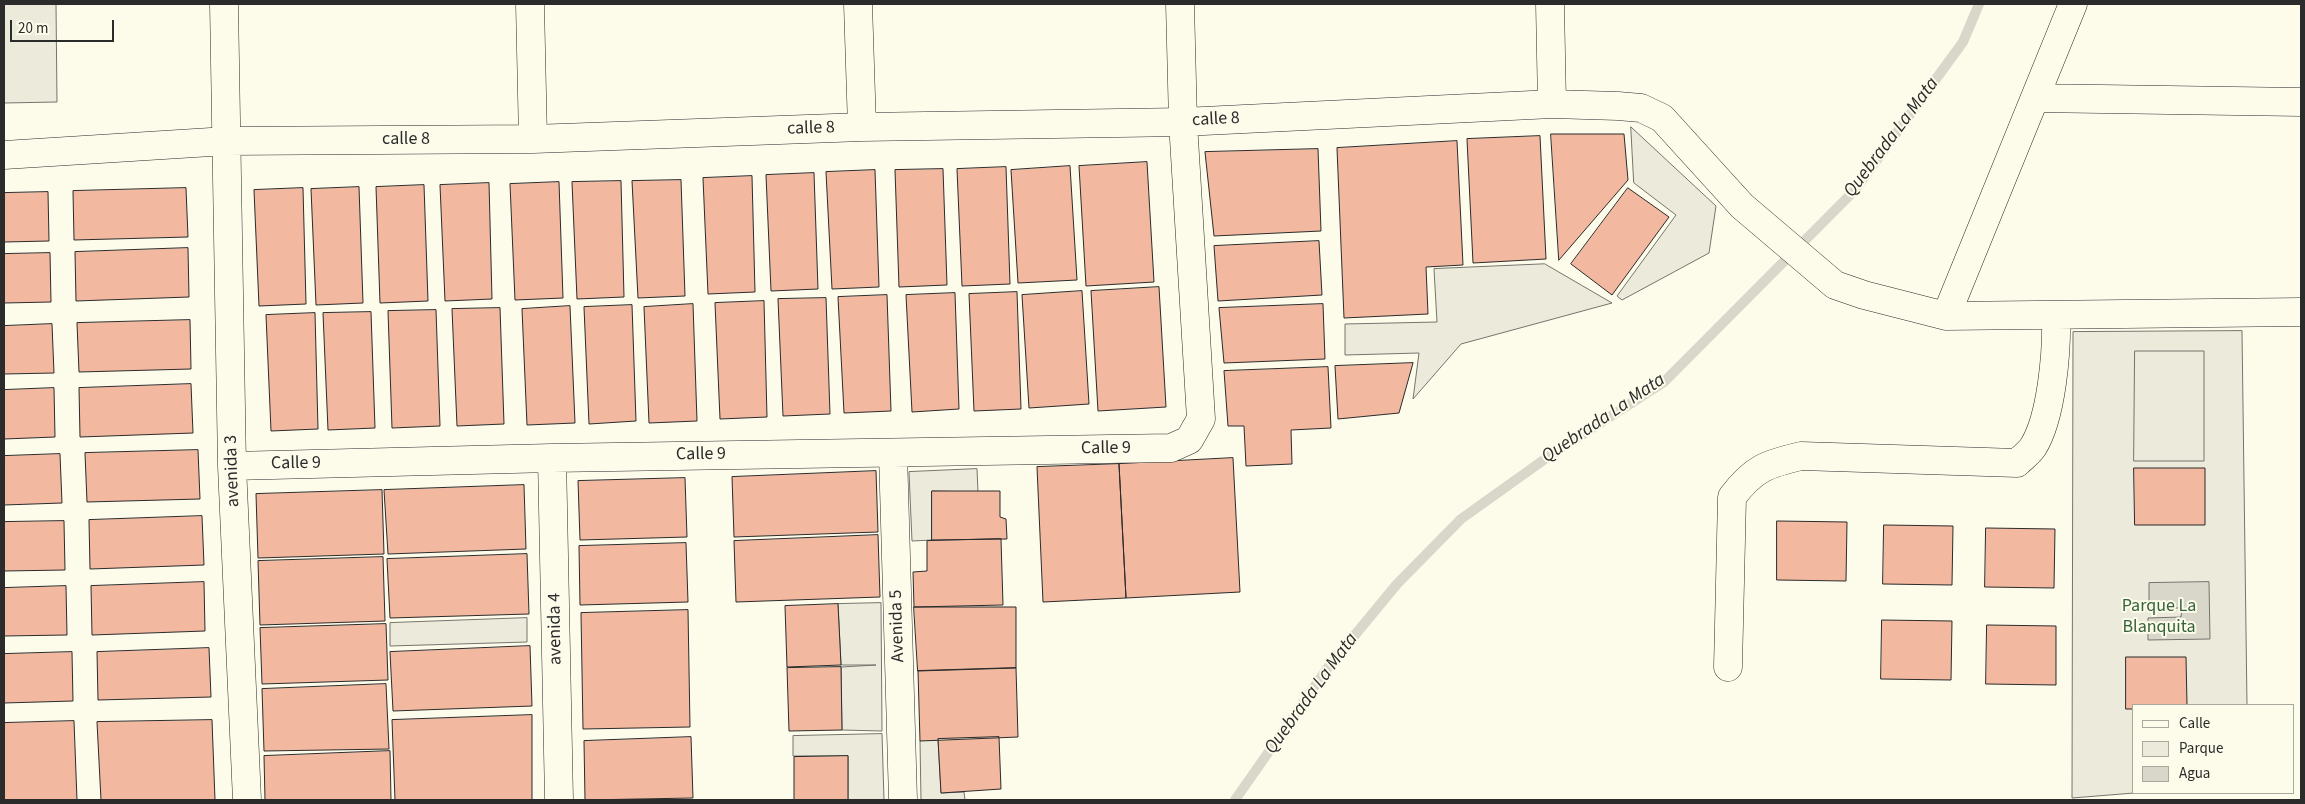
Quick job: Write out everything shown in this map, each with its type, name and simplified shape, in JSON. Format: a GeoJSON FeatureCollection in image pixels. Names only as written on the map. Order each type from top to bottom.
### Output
{"type":"FeatureCollection","features":[{"type":"Feature","properties":{"kind":"street","name":"avenida 3"},"geometry":{"type":"LineString","coordinates":[[224,4],[232,466],[247,800]]}},
{"type":"Feature","properties":{"kind":"street"},"geometry":{"type":"LineString","coordinates":[[530,4],[533,139]]}},
{"type":"Feature","properties":{"kind":"street"},"geometry":{"type":"LineString","coordinates":[[858,4],[862,127]]}},
{"type":"Feature","properties":{"kind":"street"},"geometry":{"type":"LineString","coordinates":[[1180,4],[1183,122]]}},
{"type":"Feature","properties":{"kind":"street"},"geometry":{"type":"LineString","coordinates":[[1550,4],[1552,104]]}},
{"type":"Feature","properties":{"kind":"street"},"geometry":{"type":"LineString","coordinates":[[2074,4],[1946,316],[2301,312]]}},
{"type":"Feature","properties":{"kind":"street"},"geometry":{"type":"LineString","coordinates":[[2035,98],[2301,102]]}},
{"type":"Feature","properties":{"kind":"street","name":"calle 8"},"geometry":{"type":"LineString","coordinates":[[4,155],[226,141],[533,139],[862,127],[1183,122],[1552,104],[1618,106],[1641,108],[1662,118],[1742,206],[1835,285],[1946,316]]}},
{"type":"Feature","properties":{"kind":"street","name":"Calle 9"},"geometry":{"type":"LineString","coordinates":[[232,466],[552,458],[1171,448],[1189,440],[1201,418],[1183,122]]}},
{"type":"Feature","properties":{"kind":"street"},"geometry":{"type":"LineString","coordinates":[[1728,667],[1732,497],[1742,483],[1768,464],[1801,456],[2017,463],[2032,449],[2040,434],[2047,410],[2056,338],[2056,315]]}},
{"type":"Feature","properties":{"kind":"street","name":"Avenida 5"},"geometry":{"type":"LineString","coordinates":[[893,452],[902,800]]}},
{"type":"Feature","properties":{"kind":"street","name":"avenida 4"},"geometry":{"type":"LineString","coordinates":[[552,458],[559,800]]}},
{"type":"Feature","properties":{"kind":"green space"},"geometry":{"type":"Polygon","coordinates":[[[4,4],[56,4],[57,102],[4,103],[4,4]]]}},
{"type":"Feature","properties":{"kind":"green space"},"geometry":{"type":"Polygon","coordinates":[[[1631,127],[1716,206],[1709,253],[1622,300],[1617,296],[1676,215],[1634,183],[1631,127]]]}},
{"type":"Feature","properties":{"kind":"green space"},"geometry":{"type":"Polygon","coordinates":[[[1545,264],[1612,303],[1461,344],[1413,399],[1419,353],[1345,355],[1345,324],[1437,322],[1434,269],[1545,264]]]}},
{"type":"Feature","properties":{"kind":"green space","name":"Parque La Blanquita"},"geometry":{"type":"Polygon","coordinates":[[[2242,331],[2247,704],[2132,704],[2132,793],[2072,798],[2073,332],[2242,331]]]}},
{"type":"Feature","properties":{"kind":"green space"},"geometry":{"type":"Polygon","coordinates":[[[977,469],[978,492],[932,491],[932,540],[912,541],[909,472],[977,469]]]}},
{"type":"Feature","properties":{"kind":"green space"},"geometry":{"type":"Polygon","coordinates":[[[881,603],[882,731],[842,730],[841,667],[876,665],[841,665],[838,604],[881,603]]]}},
{"type":"Feature","properties":{"kind":"green space"},"geometry":{"type":"Polygon","coordinates":[[[527,618],[527,642],[390,646],[390,623],[527,618]]]}},
{"type":"Feature","properties":{"kind":"green space"},"geometry":{"type":"Polygon","coordinates":[[[882,734],[884,800],[848,800],[848,756],[793,756],[793,736],[882,734]]]}},
{"type":"Feature","properties":{"kind":"green space"},"geometry":{"type":"Polygon","coordinates":[[[938,739],[941,793],[964,792],[965,800],[921,800],[920,741],[938,739]]]}},
{"type":"Feature","properties":{"kind":"shaded area"},"geometry":{"type":"Polygon","coordinates":[[[2135,351],[2204,351],[2204,461],[2134,461],[2135,351]]]}},
{"type":"Feature","properties":{"kind":"water"},"geometry":{"type":"Polygon","coordinates":[[[2209,582],[2210,639],[2148,640],[2148,618],[2181,617],[2182,608],[2149,608],[2149,583],[2209,582]]]}},
{"type":"Feature","properties":{"kind":"building"},"geometry":{"type":"Polygon","coordinates":[[[1551,134],[1624,134],[1628,180],[1559,260],[1551,134]]]}},
{"type":"Feature","properties":{"kind":"building"},"geometry":{"type":"Polygon","coordinates":[[[1540,136],[1546,259],[1473,263],[1467,139],[1540,136]]]}},
{"type":"Feature","properties":{"kind":"building"},"geometry":{"type":"Polygon","coordinates":[[[1457,141],[1463,265],[1426,267],[1428,314],[1344,318],[1337,148],[1457,141]]]}},
{"type":"Feature","properties":{"kind":"building"},"geometry":{"type":"Polygon","coordinates":[[[1318,149],[1321,231],[1214,236],[1205,152],[1318,149]]]}},
{"type":"Feature","properties":{"kind":"building"},"geometry":{"type":"Polygon","coordinates":[[[1147,162],[1154,282],[1086,286],[1079,166],[1147,162]]]}},
{"type":"Feature","properties":{"kind":"building"},"geometry":{"type":"Polygon","coordinates":[[[1070,166],[1077,280],[1018,283],[1011,170],[1070,166]]]}},
{"type":"Feature","properties":{"kind":"building"},"geometry":{"type":"Polygon","coordinates":[[[1006,167],[1010,284],[962,286],[957,169],[1006,167]]]}},
{"type":"Feature","properties":{"kind":"building"},"geometry":{"type":"Polygon","coordinates":[[[943,169],[947,285],[899,287],[895,170],[943,169]]]}},
{"type":"Feature","properties":{"kind":"building"},"geometry":{"type":"Polygon","coordinates":[[[875,170],[879,287],[832,289],[826,172],[875,170]]]}},
{"type":"Feature","properties":{"kind":"building"},"geometry":{"type":"Polygon","coordinates":[[[814,173],[818,289],[771,291],[766,175],[814,173]]]}},
{"type":"Feature","properties":{"kind":"building"},"geometry":{"type":"Polygon","coordinates":[[[752,176],[755,292],[708,294],[703,178],[752,176]]]}},
{"type":"Feature","properties":{"kind":"building"},"geometry":{"type":"Polygon","coordinates":[[[681,180],[685,296],[638,298],[632,181],[681,180]]]}},
{"type":"Feature","properties":{"kind":"building"},"geometry":{"type":"Polygon","coordinates":[[[621,181],[624,297],[577,299],[572,182],[621,181]]]}},
{"type":"Feature","properties":{"kind":"building"},"geometry":{"type":"Polygon","coordinates":[[[559,182],[563,298],[515,300],[510,184],[559,182]]]}},
{"type":"Feature","properties":{"kind":"building"},"geometry":{"type":"Polygon","coordinates":[[[489,183],[492,299],[445,301],[440,185],[489,183]]]}},
{"type":"Feature","properties":{"kind":"building"},"geometry":{"type":"Polygon","coordinates":[[[424,185],[428,301],[380,303],[376,187],[424,185]]]}},
{"type":"Feature","properties":{"kind":"building"},"geometry":{"type":"Polygon","coordinates":[[[359,187],[363,303],[316,305],[311,189],[359,187]]]}},
{"type":"Feature","properties":{"kind":"building"},"geometry":{"type":"Polygon","coordinates":[[[186,188],[188,237],[74,240],[73,191],[186,188]]]}},
{"type":"Feature","properties":{"kind":"building"},"geometry":{"type":"Polygon","coordinates":[[[303,188],[306,304],[259,306],[254,190],[303,188]]]}},
{"type":"Feature","properties":{"kind":"building"},"geometry":{"type":"Polygon","coordinates":[[[1628,188],[1669,217],[1612,295],[1571,264],[1628,188]]]}},
{"type":"Feature","properties":{"kind":"building"},"geometry":{"type":"Polygon","coordinates":[[[48,192],[49,241],[4,242],[4,193],[48,192]]]}},
{"type":"Feature","properties":{"kind":"building"},"geometry":{"type":"Polygon","coordinates":[[[1319,241],[1322,295],[1218,301],[1214,246],[1319,241]]]}},
{"type":"Feature","properties":{"kind":"building"},"geometry":{"type":"Polygon","coordinates":[[[188,248],[189,297],[76,301],[75,252],[188,248]]]}},
{"type":"Feature","properties":{"kind":"building"},"geometry":{"type":"Polygon","coordinates":[[[50,253],[51,302],[4,303],[4,254],[50,253]]]}},
{"type":"Feature","properties":{"kind":"building"},"geometry":{"type":"Polygon","coordinates":[[[1159,287],[1166,407],[1098,411],[1091,291],[1159,287]]]}},
{"type":"Feature","properties":{"kind":"building"},"geometry":{"type":"Polygon","coordinates":[[[1082,291],[1089,404],[1029,408],[1022,295],[1082,291]]]}},
{"type":"Feature","properties":{"kind":"building"},"geometry":{"type":"Polygon","coordinates":[[[1017,292],[1021,409],[974,411],[969,294],[1017,292]]]}},
{"type":"Feature","properties":{"kind":"building"},"geometry":{"type":"Polygon","coordinates":[[[955,293],[959,409],[912,412],[906,295],[955,293]]]}},
{"type":"Feature","properties":{"kind":"building"},"geometry":{"type":"Polygon","coordinates":[[[887,295],[891,411],[844,413],[838,297],[887,295]]]}},
{"type":"Feature","properties":{"kind":"building"},"geometry":{"type":"Polygon","coordinates":[[[826,298],[830,414],[783,416],[778,299],[826,298]]]}},
{"type":"Feature","properties":{"kind":"building"},"geometry":{"type":"Polygon","coordinates":[[[764,301],[767,417],[720,419],[715,303],[764,301]]]}},
{"type":"Feature","properties":{"kind":"building"},"geometry":{"type":"Polygon","coordinates":[[[693,304],[697,421],[649,423],[644,307],[693,304]]]}},
{"type":"Feature","properties":{"kind":"building"},"geometry":{"type":"Polygon","coordinates":[[[1323,304],[1325,359],[1224,363],[1219,308],[1323,304]]]}},
{"type":"Feature","properties":{"kind":"building"},"geometry":{"type":"Polygon","coordinates":[[[632,305],[636,421],[589,424],[584,307],[632,305]]]}},
{"type":"Feature","properties":{"kind":"building"},"geometry":{"type":"Polygon","coordinates":[[[570,306],[575,423],[527,425],[522,309],[570,306]]]}},
{"type":"Feature","properties":{"kind":"building"},"geometry":{"type":"Polygon","coordinates":[[[500,308],[504,424],[457,426],[452,309],[500,308]]]}},
{"type":"Feature","properties":{"kind":"building"},"geometry":{"type":"Polygon","coordinates":[[[436,310],[440,426],[392,428],[388,311],[436,310]]]}},
{"type":"Feature","properties":{"kind":"building"},"geometry":{"type":"Polygon","coordinates":[[[371,312],[375,428],[328,430],[323,313],[371,312]]]}},
{"type":"Feature","properties":{"kind":"building"},"geometry":{"type":"Polygon","coordinates":[[[315,313],[318,429],[271,431],[266,315],[315,313]]]}},
{"type":"Feature","properties":{"kind":"building"},"geometry":{"type":"Polygon","coordinates":[[[190,320],[191,369],[79,372],[77,323],[190,320]]]}},
{"type":"Feature","properties":{"kind":"building"},"geometry":{"type":"Polygon","coordinates":[[[52,324],[54,373],[4,374],[4,326],[52,324]]]}},
{"type":"Feature","properties":{"kind":"building"},"geometry":{"type":"Polygon","coordinates":[[[1413,363],[1399,413],[1338,419],[1335,366],[1413,363]]]}},
{"type":"Feature","properties":{"kind":"building"},"geometry":{"type":"Polygon","coordinates":[[[1328,367],[1331,428],[1291,430],[1292,464],[1246,466],[1244,426],[1228,426],[1224,371],[1328,367]]]}},
{"type":"Feature","properties":{"kind":"building"},"geometry":{"type":"Polygon","coordinates":[[[191,384],[193,433],[80,437],[79,388],[191,384]]]}},
{"type":"Feature","properties":{"kind":"building"},"geometry":{"type":"Polygon","coordinates":[[[54,388],[55,437],[4,439],[4,390],[54,388]]]}},
{"type":"Feature","properties":{"kind":"building"},"geometry":{"type":"Polygon","coordinates":[[[198,450],[200,499],[87,502],[85,453],[198,450]]]}},
{"type":"Feature","properties":{"kind":"building"},"geometry":{"type":"Polygon","coordinates":[[[60,454],[62,503],[4,505],[4,456],[60,454]]]}},
{"type":"Feature","properties":{"kind":"building"},"geometry":{"type":"Polygon","coordinates":[[[1233,458],[1240,592],[1126,598],[1119,464],[1233,458]]]}},
{"type":"Feature","properties":{"kind":"building"},"geometry":{"type":"Polygon","coordinates":[[[1119,464],[1126,598],[1043,602],[1037,467],[1119,464]]]}},
{"type":"Feature","properties":{"kind":"building"},"geometry":{"type":"Polygon","coordinates":[[[2134,468],[2205,468],[2205,525],[2135,525],[2134,468]]]}},
{"type":"Feature","properties":{"kind":"building"},"geometry":{"type":"Polygon","coordinates":[[[876,471],[878,532],[734,537],[732,477],[876,471]]]}},
{"type":"Feature","properties":{"kind":"building"},"geometry":{"type":"Polygon","coordinates":[[[685,478],[687,537],[580,540],[578,481],[685,478]]]}},
{"type":"Feature","properties":{"kind":"building"},"geometry":{"type":"Polygon","coordinates":[[[524,485],[526,549],[388,554],[384,490],[524,485]]]}},
{"type":"Feature","properties":{"kind":"building"},"geometry":{"type":"Polygon","coordinates":[[[382,490],[384,554],[258,558],[256,494],[382,490]]]}},
{"type":"Feature","properties":{"kind":"building"},"geometry":{"type":"Polygon","coordinates":[[[932,491],[1000,491],[1000,517],[1006,519],[1007,539],[932,540],[932,491]]]}},
{"type":"Feature","properties":{"kind":"building"},"geometry":{"type":"Polygon","coordinates":[[[202,516],[204,565],[90,569],[89,520],[202,516]]]}},
{"type":"Feature","properties":{"kind":"building"},"geometry":{"type":"Polygon","coordinates":[[[64,521],[65,570],[4,571],[4,522],[64,521]]]}},
{"type":"Feature","properties":{"kind":"building"},"geometry":{"type":"Polygon","coordinates":[[[1777,521],[1847,522],[1846,581],[1777,580],[1777,521]]]}},
{"type":"Feature","properties":{"kind":"building"},"geometry":{"type":"Polygon","coordinates":[[[1884,525],[1953,526],[1952,585],[1883,584],[1884,525]]]}},
{"type":"Feature","properties":{"kind":"building"},"geometry":{"type":"Polygon","coordinates":[[[1986,528],[2055,529],[2054,588],[1985,587],[1986,528]]]}},
{"type":"Feature","properties":{"kind":"building"},"geometry":{"type":"Polygon","coordinates":[[[878,535],[880,597],[736,602],[734,541],[878,535]]]}},
{"type":"Feature","properties":{"kind":"building"},"geometry":{"type":"Polygon","coordinates":[[[1001,539],[1003,605],[914,607],[913,572],[927,571],[927,541],[1001,539]]]}},
{"type":"Feature","properties":{"kind":"building"},"geometry":{"type":"Polygon","coordinates":[[[686,543],[688,602],[580,605],[579,546],[686,543]]]}},
{"type":"Feature","properties":{"kind":"building"},"geometry":{"type":"Polygon","coordinates":[[[527,554],[529,614],[390,618],[387,559],[527,554]]]}},
{"type":"Feature","properties":{"kind":"building"},"geometry":{"type":"Polygon","coordinates":[[[383,557],[385,621],[260,625],[258,561],[383,557]]]}},
{"type":"Feature","properties":{"kind":"building"},"geometry":{"type":"Polygon","coordinates":[[[204,582],[205,631],[92,635],[91,586],[204,582]]]}},
{"type":"Feature","properties":{"kind":"building"},"geometry":{"type":"Polygon","coordinates":[[[66,586],[67,635],[4,636],[4,588],[66,586]]]}},
{"type":"Feature","properties":{"kind":"building"},"geometry":{"type":"Polygon","coordinates":[[[838,604],[841,665],[787,667],[785,606],[838,604]]]}},
{"type":"Feature","properties":{"kind":"building"},"geometry":{"type":"Polygon","coordinates":[[[914,607],[1016,607],[1016,668],[918,671],[914,607]]]}},
{"type":"Feature","properties":{"kind":"building"},"geometry":{"type":"Polygon","coordinates":[[[688,610],[690,727],[583,729],[581,613],[688,610]]]}},
{"type":"Feature","properties":{"kind":"building"},"geometry":{"type":"Polygon","coordinates":[[[1882,620],[1952,621],[1951,680],[1881,679],[1882,620]]]}},
{"type":"Feature","properties":{"kind":"building"},"geometry":{"type":"Polygon","coordinates":[[[386,624],[388,680],[262,684],[260,628],[386,624]]]}},
{"type":"Feature","properties":{"kind":"building"},"geometry":{"type":"Polygon","coordinates":[[[1987,625],[2056,626],[2056,685],[1986,684],[1987,625]]]}},
{"type":"Feature","properties":{"kind":"building"},"geometry":{"type":"Polygon","coordinates":[[[530,646],[532,706],[393,711],[390,652],[530,646]]]}},
{"type":"Feature","properties":{"kind":"building"},"geometry":{"type":"Polygon","coordinates":[[[209,648],[211,697],[98,700],[97,652],[209,648]]]}},
{"type":"Feature","properties":{"kind":"building"},"geometry":{"type":"Polygon","coordinates":[[[72,652],[73,701],[4,703],[4,654],[72,652]]]}},
{"type":"Feature","properties":{"kind":"building"},"geometry":{"type":"Polygon","coordinates":[[[2126,657],[2186,657],[2187,704],[2132,704],[2132,709],[2126,709],[2126,657]]]}},
{"type":"Feature","properties":{"kind":"building"},"geometry":{"type":"Polygon","coordinates":[[[841,667],[842,730],[789,731],[787,668],[841,667]]]}},
{"type":"Feature","properties":{"kind":"building"},"geometry":{"type":"Polygon","coordinates":[[[1016,668],[1018,737],[920,741],[918,671],[1016,668]]]}},
{"type":"Feature","properties":{"kind":"building"},"geometry":{"type":"Polygon","coordinates":[[[386,684],[389,749],[264,751],[262,689],[386,684]]]}},
{"type":"Feature","properties":{"kind":"building"},"geometry":{"type":"Polygon","coordinates":[[[532,715],[532,800],[395,800],[392,720],[532,715]]]}},
{"type":"Feature","properties":{"kind":"building"},"geometry":{"type":"Polygon","coordinates":[[[212,720],[215,800],[101,800],[97,722],[212,720]]]}},
{"type":"Feature","properties":{"kind":"building"},"geometry":{"type":"Polygon","coordinates":[[[74,721],[77,800],[4,800],[4,723],[74,721]]]}},
{"type":"Feature","properties":{"kind":"building"},"geometry":{"type":"Polygon","coordinates":[[[691,737],[693,798],[585,800],[584,741],[691,737]]]}},
{"type":"Feature","properties":{"kind":"building"},"geometry":{"type":"Polygon","coordinates":[[[999,737],[1001,789],[941,793],[938,739],[999,737]]]}},
{"type":"Feature","properties":{"kind":"building"},"geometry":{"type":"Polygon","coordinates":[[[390,751],[391,800],[265,800],[264,756],[390,751]]]}},
{"type":"Feature","properties":{"kind":"building"},"geometry":{"type":"Polygon","coordinates":[[[848,756],[848,800],[794,800],[794,757],[848,756]]]}},
{"type":"Feature","properties":{"kind":"waterway","name":"Quebrada La Mata"},"geometry":{"type":"LineString","coordinates":[[1235,800],[1326,670],[1397,584],[1461,519],[1552,454],[1664,382],[1854,191],[1963,42],[1979,4]]}}]}
